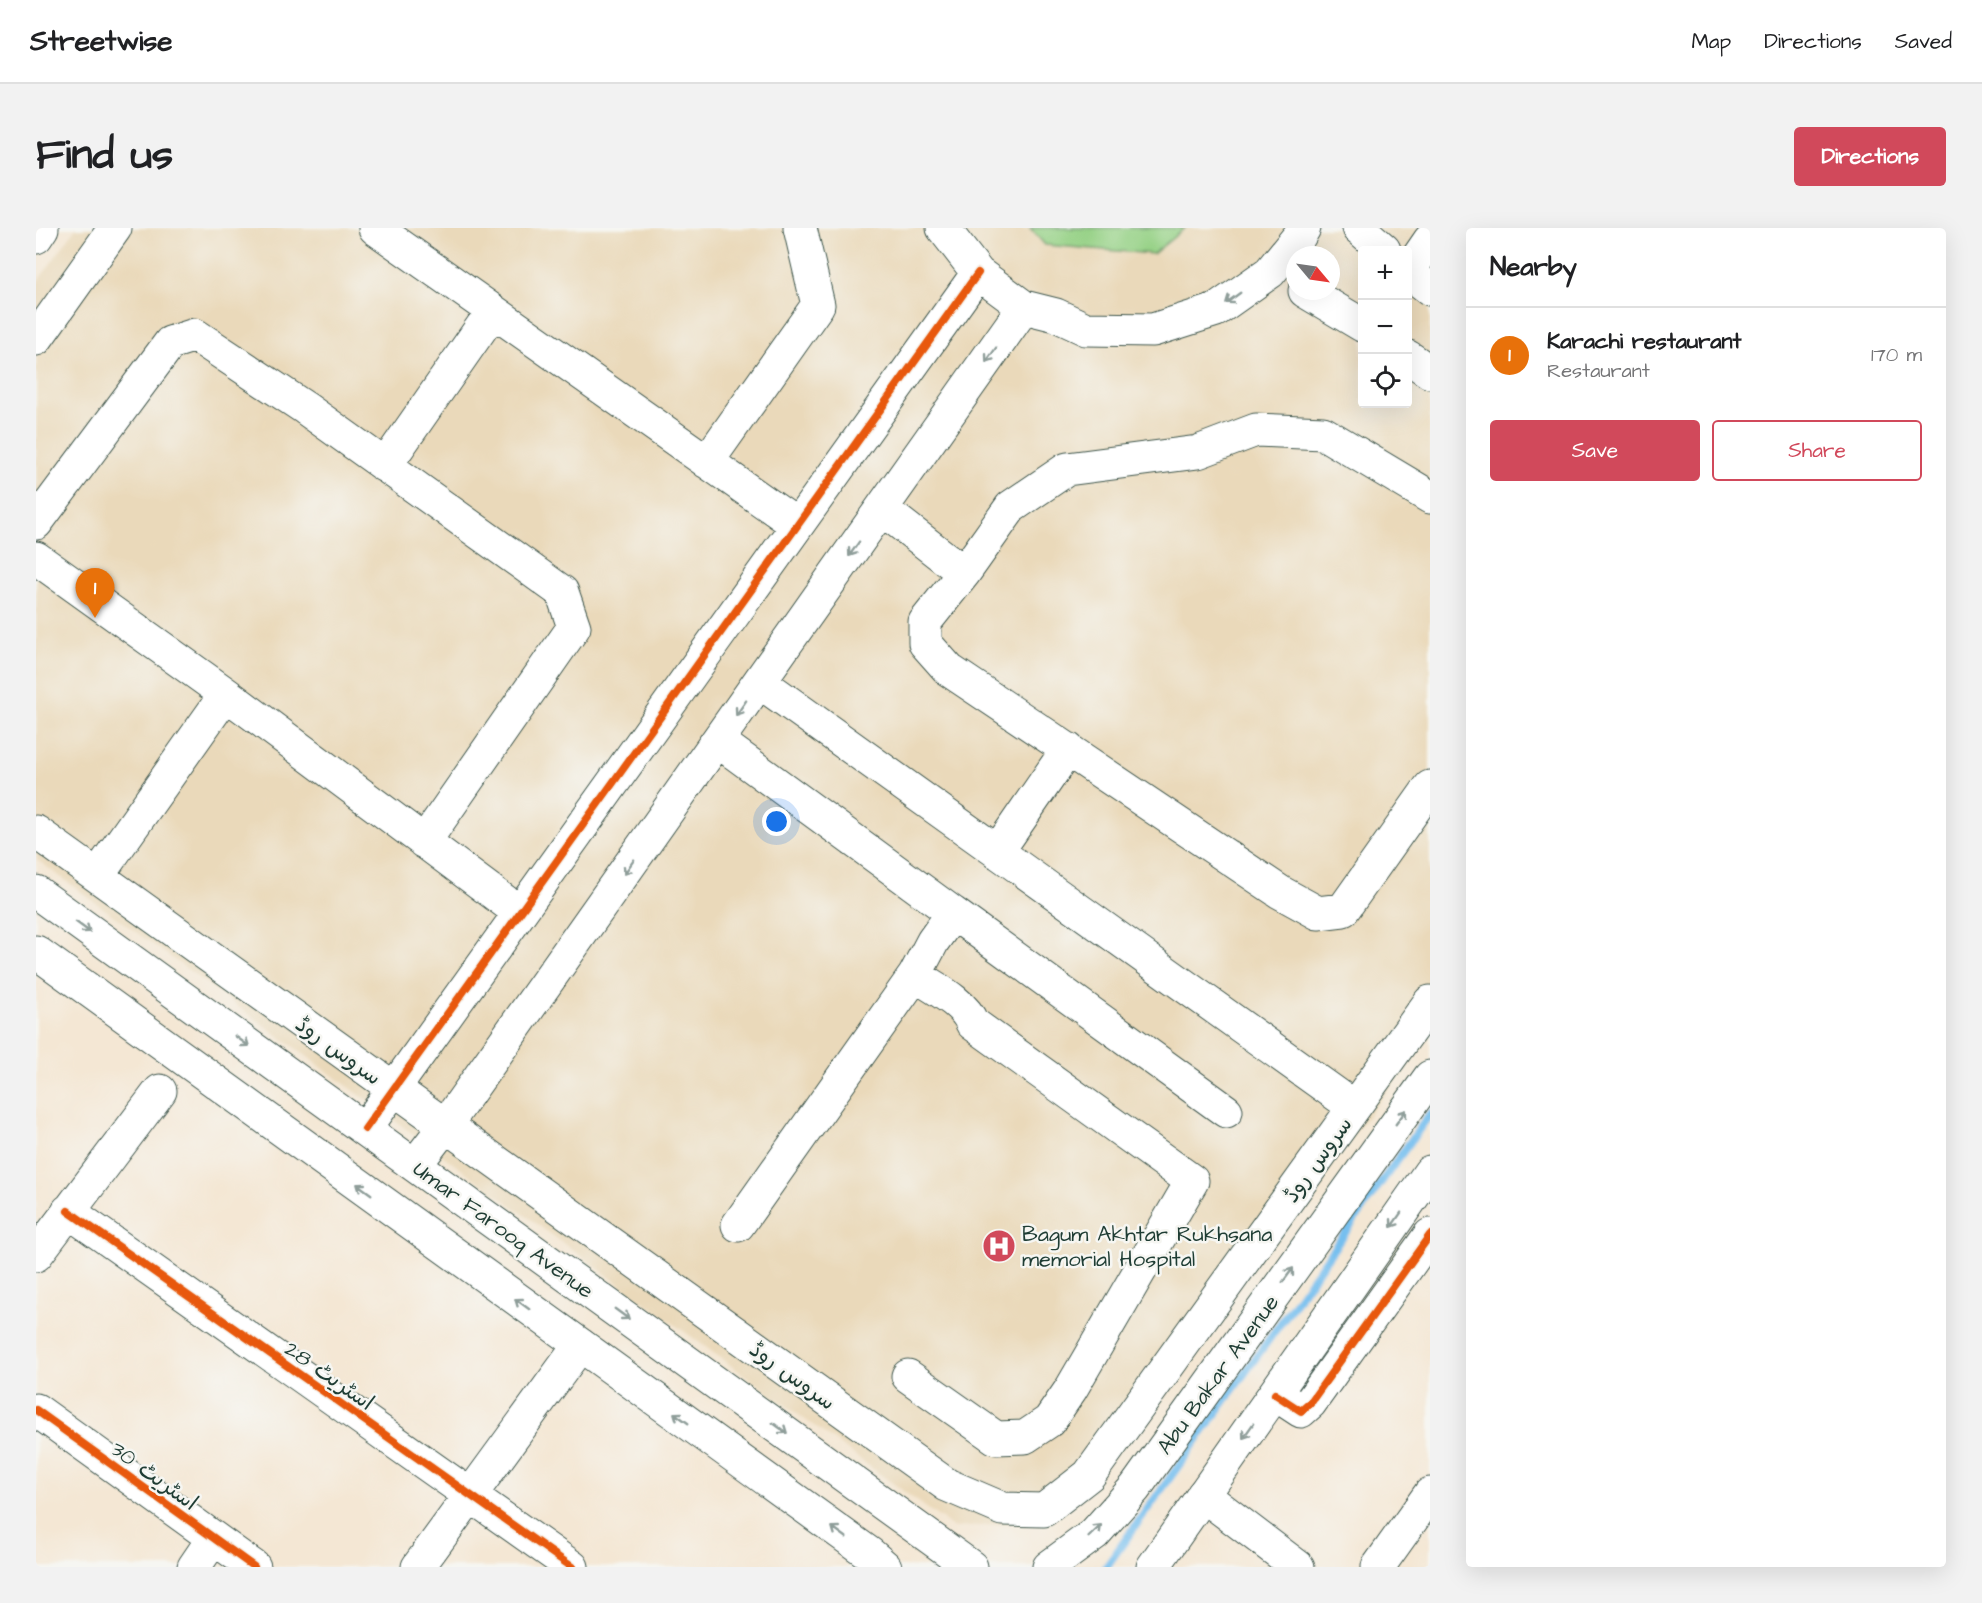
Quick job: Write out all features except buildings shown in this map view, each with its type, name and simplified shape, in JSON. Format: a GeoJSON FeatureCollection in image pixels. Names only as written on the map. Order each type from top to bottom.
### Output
{"type":"FeatureCollection","features":[{"type":"Feature","properties":{"kind":"street"},"geometry":{"type":"LineString","coordinates":[[36,237],[42,228]]}},
{"type":"Feature","properties":{"kind":"street"},"geometry":{"type":"LineString","coordinates":[[36,339],[115,228]]}},
{"type":"Feature","properties":{"kind":"street"},"geometry":{"type":"LineString","coordinates":[[375,228],[798,525]]}},
{"type":"Feature","properties":{"kind":"street"},"geometry":{"type":"LineString","coordinates":[[707,462],[818,305],[800,228]]}},
{"type":"Feature","properties":{"kind":"street"},"geometry":{"type":"LineString","coordinates":[[943,228],[978,273],[1024,307],[1056,315],[1086,329],[1153,330],[1216,310],[1283,279],[1304,228]]}},
{"type":"Feature","properties":{"kind":"street"},"geometry":{"type":"LineString","coordinates":[[1359,228],[1379,246]]}},
{"type":"Feature","properties":{"kind":"street"},"geometry":{"type":"LineString","coordinates":[[1412,266],[1430,240]]}},
{"type":"Feature","properties":{"kind":"street"},"geometry":{"type":"LineString","coordinates":[[365,1129],[978,273]]}},
{"type":"Feature","properties":{"kind":"street"},"geometry":{"type":"LineString","coordinates":[[1412,275],[1430,289]]}},
{"type":"Feature","properties":{"kind":"street"},"geometry":{"type":"LineString","coordinates":[[1320,300],[1358,323]]}},
{"type":"Feature","properties":{"kind":"street"},"geometry":{"type":"LineString","coordinates":[[415,1165],[445,1126],[1024,307]]}},
{"type":"Feature","properties":{"kind":"street"},"geometry":{"type":"LineString","coordinates":[[385,466],[493,311]]}},
{"type":"Feature","properties":{"kind":"street"},"geometry":{"type":"LineString","coordinates":[[36,524],[170,343],[195,335],[305,408],[562,592],[574,627],[424,842]]}},
{"type":"Feature","properties":{"kind":"street"},"geometry":{"type":"LineString","coordinates":[[1412,360],[1430,372]]}},
{"type":"Feature","properties":{"kind":"street"},"geometry":{"type":"LineString","coordinates":[[1430,497],[1323,433],[1256,430],[1198,452],[1067,469],[1011,507],[925,622],[925,643],[949,670],[1280,892],[1318,913],[1343,910],[1430,787]]}},
{"type":"Feature","properties":{"kind":"street"},"geometry":{"type":"LineString","coordinates":[[882,509],[963,573]]}},
{"type":"Feature","properties":{"kind":"street"},"geometry":{"type":"LineString","coordinates":[[36,558],[226,694],[519,912]]}},
{"type":"Feature","properties":{"kind":"street"},"geometry":{"type":"LineString","coordinates":[[760,682],[1354,1107]]}},
{"type":"Feature","properties":{"kind":"street"},"geometry":{"type":"LineString","coordinates":[[98,875],[226,694]]}},
{"type":"Feature","properties":{"kind":"street"},"geometry":{"type":"LineString","coordinates":[[718,741],[1226,1111]]}},
{"type":"Feature","properties":{"kind":"street"},"geometry":{"type":"LineString","coordinates":[[997,852],[1068,749]]}},
{"type":"Feature","properties":{"kind":"street","name":"سروس روڈ"},"geometry":{"type":"LineString","coordinates":[[36,832],[947,1485],[1004,1509],[1044,1510],[1089,1475],[1430,1002]]}},
{"type":"Feature","properties":{"kind":"street","name":"Umar Farooq Avenue"},"geometry":{"type":"LineString","coordinates":[[36,892],[971,1567]]}},
{"type":"Feature","properties":{"kind":"street"},"geometry":{"type":"LineString","coordinates":[[738,1225],[915,975],[933,941],[953,913]]}},
{"type":"Feature","properties":{"kind":"street"},"geometry":{"type":"LineString","coordinates":[[36,952],[580,1346],[872,1563]]}},
{"type":"Feature","properties":{"kind":"street"},"geometry":{"type":"LineString","coordinates":[[908,1376],[996,1438],[1025,1437],[1049,1421],[1071,1389],[1192,1181],[972,1023],[969,1014],[961,1006],[915,975]]}},
{"type":"Feature","properties":{"kind":"street","name":"Abu Bakar Avenue"},"geometry":{"type":"LineString","coordinates":[[1048,1567],[1094,1534],[1135,1488],[1430,1077]]}},
{"type":"Feature","properties":{"kind":"street"},"geometry":{"type":"LineString","coordinates":[[36,1255],[160,1091]]}},
{"type":"Feature","properties":{"kind":"street"},"geometry":{"type":"LineString","coordinates":[[1153,1567],[1430,1172]]}},
{"type":"Feature","properties":{"kind":"street","name":"اسٹریٹ 28"},"geometry":{"type":"LineString","coordinates":[[68,1211],[572,1567]]}},
{"type":"Feature","properties":{"kind":"street"},"geometry":{"type":"LineString","coordinates":[[1275,1394],[1301,1411],[1310,1403],[1430,1236]]}},
{"type":"Feature","properties":{"kind":"street"},"geometry":{"type":"LineString","coordinates":[[418,1567],[580,1346]]}},
{"type":"Feature","properties":{"kind":"street","name":"اسٹریٹ 30"},"geometry":{"type":"LineString","coordinates":[[36,1410],[254,1567]]}},
{"type":"Feature","properties":{"kind":"street"},"geometry":{"type":"LineString","coordinates":[[1378,1567],[1430,1494]]}},
{"type":"Feature","properties":{"kind":"street"},"geometry":{"type":"LineString","coordinates":[[1203,1495],[1282,1562]]}},
{"type":"Feature","properties":{"kind":"street"},"geometry":{"type":"LineString","coordinates":[[194,1567],[213,1539]]}},
{"type":"Feature","properties":{"kind":"shaded area"},"geometry":{"type":"Polygon","coordinates":[[[76,228],[1430,228],[1430,1036],[1053,1520],[954,1528],[36,859],[36,284],[76,228]]]}},
{"type":"Feature","properties":{"kind":"green space"},"geometry":{"type":"Polygon","coordinates":[[[1030,228],[1185,228],[1153,254],[1045,245],[1030,228]]]}},
{"type":"Feature","properties":{"kind":"waterway"},"geometry":{"type":"LineString","coordinates":[[1106,1567],[1430,1114]]}},
{"type":"Feature","properties":{"kind":"cycle path"},"geometry":{"type":"LineString","coordinates":[[365,1129],[978,273]]}},
{"type":"Feature","properties":{"kind":"cycle path"},"geometry":{"type":"LineString","coordinates":[[68,1211],[572,1567]]}},
{"type":"Feature","properties":{"kind":"cycle path"},"geometry":{"type":"LineString","coordinates":[[1275,1394],[1301,1411],[1310,1403],[1430,1235]]}},
{"type":"Feature","properties":{"kind":"cycle path"},"geometry":{"type":"LineString","coordinates":[[36,1410],[254,1567]]}},
{"type":"Feature","properties":{"kind":"place","name":"Karachi restaurant"},"geometry":{"type":"Point","coordinates":[95,618]}},
{"type":"Feature","properties":{"kind":"place","name":"Bagum Akhtar Rukhsana memorial Hospital"},"geometry":{"type":"Point","coordinates":[999,1246]}}]}
